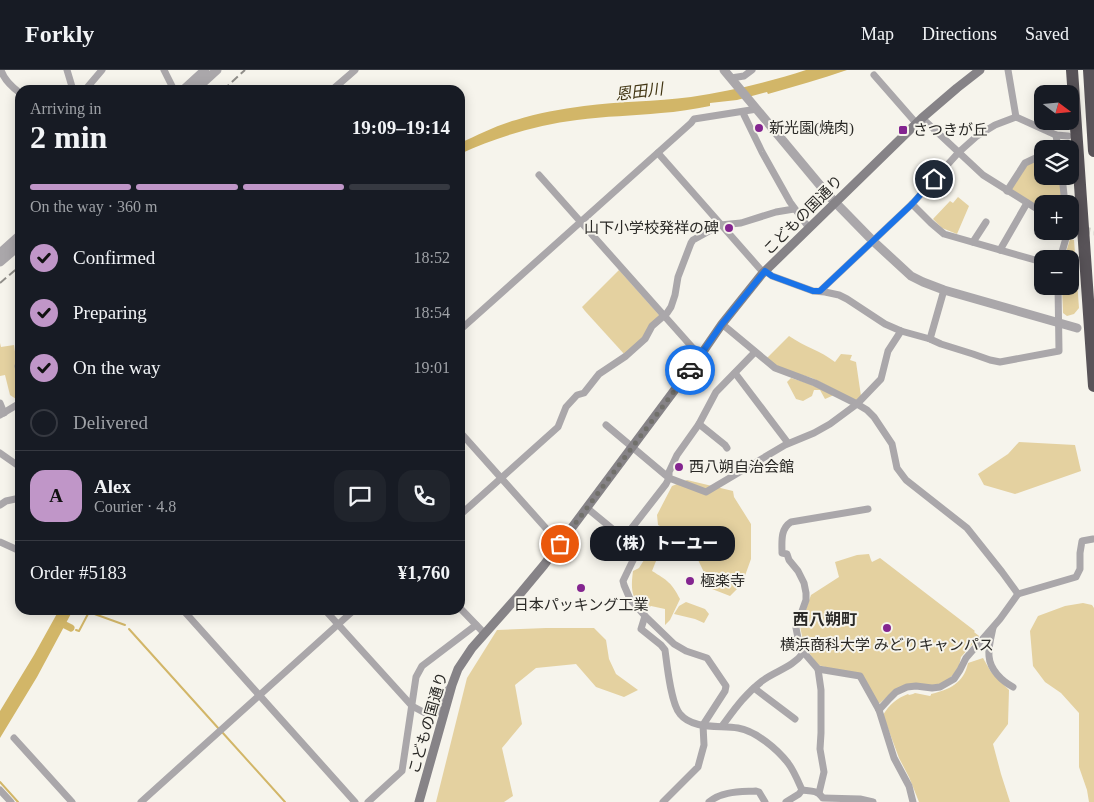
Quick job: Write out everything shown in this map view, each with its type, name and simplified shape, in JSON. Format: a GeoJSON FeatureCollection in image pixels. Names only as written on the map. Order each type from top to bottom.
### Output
{"type":"FeatureCollection","features":[{"type":"Feature","properties":{"kind":"highway"},"geometry":{"type":"LineString","coordinates":[[1072,70],[1094,386]]}},
{"type":"Feature","properties":{"kind":"highway"},"geometry":{"type":"LineString","coordinates":[[1088,70],[1094,151]]}},
{"type":"Feature","properties":{"kind":"main road","name":"こどもの国通り"},"geometry":{"type":"LineString","coordinates":[[419,802],[452,685],[461,663],[472,648],[525,588],[560,544],[722,324],[765,271],[919,120],[980,70]]}},
{"type":"Feature","properties":{"kind":"street"},"geometry":{"type":"LineString","coordinates":[[1,70],[15,89]]}},
{"type":"Feature","properties":{"kind":"street"},"geometry":{"type":"LineString","coordinates":[[67,70],[72,85]]}},
{"type":"Feature","properties":{"kind":"street"},"geometry":{"type":"LineString","coordinates":[[89,85],[102,70]]}},
{"type":"Feature","properties":{"kind":"street"},"geometry":{"type":"LineString","coordinates":[[164,70],[172,85]]}},
{"type":"Feature","properties":{"kind":"street"},"geometry":{"type":"LineString","coordinates":[[188,85],[205,70]]}},
{"type":"Feature","properties":{"kind":"street"},"geometry":{"type":"LineString","coordinates":[[200,85],[217,70]]}},
{"type":"Feature","properties":{"kind":"street"},"geometry":{"type":"LineString","coordinates":[[338,85],[355,70]]}},
{"type":"Feature","properties":{"kind":"street"},"geometry":{"type":"LineString","coordinates":[[724,70],[835,202],[873,241],[912,276],[944,290],[1077,328]]}},
{"type":"Feature","properties":{"kind":"street"},"geometry":{"type":"LineString","coordinates":[[732,79],[744,76],[752,70]]}},
{"type":"Feature","properties":{"kind":"street"},"geometry":{"type":"LineString","coordinates":[[1008,70],[1016,117]]}},
{"type":"Feature","properties":{"kind":"street"},"geometry":{"type":"LineString","coordinates":[[874,75],[919,120],[959,152],[983,175],[1034,207]]}},
{"type":"Feature","properties":{"kind":"street"},"geometry":{"type":"LineString","coordinates":[[465,326],[694,119],[744,112],[755,107]]}},
{"type":"Feature","properties":{"kind":"street"},"geometry":{"type":"LineString","coordinates":[[744,112],[759,145],[794,209],[808,228]]}},
{"type":"Feature","properties":{"kind":"street"},"geometry":{"type":"LineString","coordinates":[[820,291],[912,204],[959,152],[982,132],[1016,117],[1056,135],[1068,136]]}},
{"type":"Feature","properties":{"kind":"street"},"geometry":{"type":"LineString","coordinates":[[1056,135],[1057,140]]}},
{"type":"Feature","properties":{"kind":"street"},"geometry":{"type":"LineString","coordinates":[[658,153],[760,270],[813,291],[847,298],[884,324],[901,331],[1000,362],[1059,352],[1058,295]]}},
{"type":"Feature","properties":{"kind":"street"},"geometry":{"type":"LineString","coordinates":[[1007,191],[1025,163],[1034,159]]}},
{"type":"Feature","properties":{"kind":"street"},"geometry":{"type":"LineString","coordinates":[[539,175],[700,356]]}},
{"type":"Feature","properties":{"kind":"street"},"geometry":{"type":"LineString","coordinates":[[1000,250],[1027,203]]}},
{"type":"Feature","properties":{"kind":"street"},"geometry":{"type":"LineString","coordinates":[[912,204],[944,234],[1034,260]]}},
{"type":"Feature","properties":{"kind":"street"},"geometry":{"type":"LineString","coordinates":[[465,510],[558,427],[566,407],[576,395],[584,393],[599,374],[626,356],[644,339],[652,326],[664,316],[674,301],[678,277],[692,242],[720,224],[742,223],[776,212],[794,209]]}},
{"type":"Feature","properties":{"kind":"street"},"geometry":{"type":"LineString","coordinates":[[972,242],[986,222]]}},
{"type":"Feature","properties":{"kind":"street"},"geometry":{"type":"LineString","coordinates":[[0,253],[15,240]]}},
{"type":"Feature","properties":{"kind":"street"},"geometry":{"type":"LineString","coordinates":[[0,262],[15,249]]}},
{"type":"Feature","properties":{"kind":"street"},"geometry":{"type":"LineString","coordinates":[[930,339],[944,290]]}},
{"type":"Feature","properties":{"kind":"street"},"geometry":{"type":"LineString","coordinates":[[722,324],[775,368],[815,383],[867,410],[881,426],[892,444],[897,468],[906,480],[967,528],[1018,594]]}},
{"type":"Feature","properties":{"kind":"street"},"geometry":{"type":"LineString","coordinates":[[606,425],[669,478],[706,492],[788,444],[830,424],[857,404],[881,379],[888,351],[901,331]]}},
{"type":"Feature","properties":{"kind":"street"},"geometry":{"type":"LineString","coordinates":[[624,538],[666,484],[677,455],[699,424],[716,392],[755,352]]}},
{"type":"Feature","properties":{"kind":"street"},"geometry":{"type":"LineString","coordinates":[[735,373],[788,444]]}},
{"type":"Feature","properties":{"kind":"street"},"geometry":{"type":"LineString","coordinates":[[0,403],[2,414],[15,406]]}},
{"type":"Feature","properties":{"kind":"street"},"geometry":{"type":"LineString","coordinates":[[699,424],[725,444],[727,448]]}},
{"type":"Feature","properties":{"kind":"street"},"geometry":{"type":"LineString","coordinates":[[465,438],[560,544]]}},
{"type":"Feature","properties":{"kind":"street"},"geometry":{"type":"LineString","coordinates":[[0,453],[15,464]]}},
{"type":"Feature","properties":{"kind":"street"},"geometry":{"type":"LineString","coordinates":[[0,506],[6,501],[15,499]]}},
{"type":"Feature","properties":{"kind":"street"},"geometry":{"type":"LineString","coordinates":[[587,508],[638,550],[623,581],[630,599],[674,644],[686,651],[707,658],[726,686],[725,691],[703,725],[704,745],[698,767],[662,802]]}},
{"type":"Feature","properties":{"kind":"street"},"geometry":{"type":"LineString","coordinates":[[822,798],[824,772],[820,749],[821,690],[818,668],[800,648],[796,628],[806,600],[806,593],[804,582],[798,572],[787,554],[782,553],[782,538],[784,530],[791,522],[868,509]]}},
{"type":"Feature","properties":{"kind":"street"},"geometry":{"type":"LineString","coordinates":[[879,710],[896,692],[908,686],[932,688],[954,679],[966,658],[1018,594],[1076,577],[1080,569],[1082,541],[1093,539]]}},
{"type":"Feature","properties":{"kind":"street"},"geometry":{"type":"LineString","coordinates":[[0,542],[15,549]]}},
{"type":"Feature","properties":{"kind":"street"},"geometry":{"type":"LineString","coordinates":[[465,614],[485,634]]}},
{"type":"Feature","properties":{"kind":"street"},"geometry":{"type":"LineString","coordinates":[[187,615],[356,802]]}},
{"type":"Feature","properties":{"kind":"street"},"geometry":{"type":"LineString","coordinates":[[330,615],[412,706],[427,714],[438,712],[445,693],[452,685]]}},
{"type":"Feature","properties":{"kind":"street"},"geometry":{"type":"LineString","coordinates":[[141,802],[348,615]]}},
{"type":"Feature","properties":{"kind":"street"},"geometry":{"type":"LineString","coordinates":[[645,616],[641,629],[665,650],[672,689],[680,715],[690,721],[703,725],[740,728],[753,732],[770,744],[788,763],[800,796]]}},
{"type":"Feature","properties":{"kind":"street"},"geometry":{"type":"LineString","coordinates":[[368,802],[402,771],[416,677],[422,666],[476,626]]}},
{"type":"Feature","properties":{"kind":"street"},"geometry":{"type":"LineString","coordinates":[[993,627],[988,655],[991,666],[1005,683],[1013,687]]}},
{"type":"Feature","properties":{"kind":"street"},"geometry":{"type":"LineString","coordinates":[[722,726],[754,688],[770,675],[798,660],[804,652]]}},
{"type":"Feature","properties":{"kind":"street"},"geometry":{"type":"LineString","coordinates":[[818,668],[860,676],[879,710],[894,758],[909,786],[914,802]]}},
{"type":"Feature","properties":{"kind":"street"},"geometry":{"type":"LineString","coordinates":[[754,688],[795,719]]}},
{"type":"Feature","properties":{"kind":"street"},"geometry":{"type":"LineString","coordinates":[[14,738],[72,802]]}},
{"type":"Feature","properties":{"kind":"street"},"geometry":{"type":"LineString","coordinates":[[0,790],[11,802]]}},
{"type":"Feature","properties":{"kind":"street"},"geometry":{"type":"LineString","coordinates":[[708,802],[728,793],[756,791],[759,792],[765,802]]}},
{"type":"Feature","properties":{"kind":"street"},"geometry":{"type":"LineString","coordinates":[[786,802],[814,791],[822,798],[860,799],[873,802]]}},
{"type":"Feature","properties":{"kind":"shaded area"},"geometry":{"type":"Polygon","coordinates":[[[806,70],[847,70],[768,94],[767,92],[737,100],[710,103],[710,106],[667,113],[562,122],[532,128],[488,142],[465,152],[465,141],[488,130],[533,115],[597,104],[678,99],[706,95],[806,70]]]}},
{"type":"Feature","properties":{"kind":"shaded area"},"geometry":{"type":"Polygon","coordinates":[[[1034,162],[1034,185],[1061,185],[1062,195],[1034,195],[1034,204],[1009,190],[1026,165],[1034,162]]]}},
{"type":"Feature","properties":{"kind":"shaded area"},"geometry":{"type":"Polygon","coordinates":[[[958,197],[969,206],[957,234],[942,228],[933,219],[950,201],[953,203],[958,197]]]}},
{"type":"Feature","properties":{"kind":"shaded area"},"geometry":{"type":"Polygon","coordinates":[[[1070,240],[1074,240],[1075,250],[1067,250],[1070,240]]]}},
{"type":"Feature","properties":{"kind":"shaded area"},"geometry":{"type":"Polygon","coordinates":[[[619,270],[660,316],[625,355],[582,307],[619,270]]]}},
{"type":"Feature","properties":{"kind":"shaded area"},"geometry":{"type":"Polygon","coordinates":[[[1062,295],[1078,295],[1079,308],[1074,314],[1067,316],[1063,313],[1062,295]]]}},
{"type":"Feature","properties":{"kind":"shaded area"},"geometry":{"type":"Polygon","coordinates":[[[789,336],[835,362],[841,354],[852,355],[850,360],[856,362],[861,396],[857,401],[812,378],[782,369],[767,358],[789,336]]]}},
{"type":"Feature","properties":{"kind":"shaded area"},"geometry":{"type":"Polygon","coordinates":[[[0,343],[1,347],[14,345],[15,398],[10,395],[5,375],[0,376],[0,343]]]}},
{"type":"Feature","properties":{"kind":"shaded area"},"geometry":{"type":"Polygon","coordinates":[[[791,378],[834,395],[825,399],[820,390],[814,390],[812,396],[803,401],[796,399],[787,382],[791,378]]]}},
{"type":"Feature","properties":{"kind":"shaded area"},"geometry":{"type":"Polygon","coordinates":[[[1019,442],[1075,445],[1081,471],[1015,494],[984,485],[978,474],[1008,454],[1019,442]]]}},
{"type":"Feature","properties":{"kind":"shaded area"},"geometry":{"type":"Polygon","coordinates":[[[687,480],[733,491],[734,497],[751,524],[751,559],[742,584],[730,596],[712,589],[688,539],[658,525],[657,515],[672,486],[687,480]]]}},
{"type":"Feature","properties":{"kind":"shaded area"},"geometry":{"type":"Polygon","coordinates":[[[652,530],[665,533],[652,571],[669,582],[680,599],[670,620],[665,625],[665,609],[651,606],[647,609],[641,606],[635,598],[632,588],[633,571],[639,568],[644,560],[640,553],[652,530]]]}},
{"type":"Feature","properties":{"kind":"shaded area","name":"横浜商科大学 みどりキャンパス"},"geometry":{"type":"Polygon","coordinates":[[[869,554],[872,562],[880,558],[979,636],[961,657],[959,666],[953,675],[946,681],[940,684],[895,690],[880,703],[874,702],[858,676],[818,665],[804,646],[800,626],[811,595],[839,577],[835,562],[857,555],[869,554]]]}},
{"type":"Feature","properties":{"kind":"shaded area"},"geometry":{"type":"Polygon","coordinates":[[[686,602],[705,609],[709,614],[704,623],[674,614],[679,606],[686,602]]]}},
{"type":"Feature","properties":{"kind":"shaded area"},"geometry":{"type":"Polygon","coordinates":[[[1083,603],[1092,605],[1094,608],[1094,802],[1089,802],[1079,767],[1079,713],[1061,693],[1045,682],[1033,666],[1030,631],[1038,616],[1065,606],[1083,603]]]}},
{"type":"Feature","properties":{"kind":"shaded area"},"geometry":{"type":"Polygon","coordinates":[[[56,615],[70,615],[37,677],[0,738],[0,711],[56,615]]]}},
{"type":"Feature","properties":{"kind":"shaded area"},"geometry":{"type":"Polygon","coordinates":[[[594,628],[606,640],[609,659],[616,674],[638,690],[624,697],[596,687],[576,664],[536,668],[515,685],[522,724],[502,748],[513,796],[504,802],[436,802],[467,678],[497,630],[594,628]]]}},
{"type":"Feature","properties":{"kind":"shaded area","name":"横浜商科大学 みどりキャンパス"},"geometry":{"type":"Polygon","coordinates":[[[983,658],[991,672],[1009,690],[1008,724],[993,744],[1010,802],[919,802],[899,758],[883,715],[894,702],[908,694],[915,693],[930,696],[950,688],[963,676],[968,663],[983,658]]]}},
{"type":"Feature","properties":{"kind":"waterway"},"geometry":{"type":"LineString","coordinates":[[76,630],[79,631],[87,615]]}},
{"type":"Feature","properties":{"kind":"waterway"},"geometry":{"type":"LineString","coordinates":[[97,615],[125,625]]}},
{"type":"Feature","properties":{"kind":"waterway"},"geometry":{"type":"LineString","coordinates":[[59,622],[71,628]]}},
{"type":"Feature","properties":{"kind":"waterway"},"geometry":{"type":"LineString","coordinates":[[129,629],[219,729]]}},
{"type":"Feature","properties":{"kind":"waterway"},"geometry":{"type":"LineString","coordinates":[[222,732],[285,802]]}},
{"type":"Feature","properties":{"kind":"waterway"},"geometry":{"type":"LineString","coordinates":[[0,782],[18,802]]}},
{"type":"Feature","properties":{"kind":"tunnel"},"geometry":{"type":"LineString","coordinates":[[1079,229],[1094,232]]}},
{"type":"Feature","properties":{"kind":"railway"},"geometry":{"type":"LineString","coordinates":[[228,85],[245,70]]}},
{"type":"Feature","properties":{"kind":"railway"},"geometry":{"type":"LineString","coordinates":[[0,283],[15,270]]}},
{"type":"Feature","properties":{"kind":"way so far"},"geometry":{"type":"LineString","coordinates":[[560,544],[690,370]]}},
{"type":"Feature","properties":{"kind":"place","name":"新光園(焼肉)"},"geometry":{"type":"Point","coordinates":[759,128]}},
{"type":"Feature","properties":{"kind":"place","name":"さつきが丘"},"geometry":{"type":"Point","coordinates":[903,130]}},
{"type":"Feature","properties":{"kind":"place","name":"山下小学校発祥の碑"},"geometry":{"type":"Point","coordinates":[729,228]}},
{"type":"Feature","properties":{"kind":"place","name":"西八朔自治会館"},"geometry":{"type":"Point","coordinates":[679,467]}},
{"type":"Feature","properties":{"kind":"place","name":"（株）トーユー"},"geometry":{"type":"Point","coordinates":[560,544]}},
{"type":"Feature","properties":{"kind":"place","name":"極楽寺"},"geometry":{"type":"Point","coordinates":[690,581]}},
{"type":"Feature","properties":{"kind":"place","name":"日本パッキング工業"},"geometry":{"type":"Point","coordinates":[581,588]}},
{"type":"Feature","properties":{"kind":"place","name":"横浜商科大学 みどりキャンパス"},"geometry":{"type":"Point","coordinates":[887,628]}},
{"type":"Feature","properties":{"kind":"district","name":"西八朔町"},"geometry":{"type":"Point","coordinates":[825,619]}},
{"type":"Feature","properties":{"kind":"route"},"geometry":{"type":"LineString","coordinates":[[690,370],[722,324],[765,271],[772,276],[813,291],[820,291],[912,204],[934,179]]}},
{"type":"Feature","properties":{"kind":"water label","name":"恩田川"},"geometry":{"type":"Point","coordinates":[639,91]}}]}
